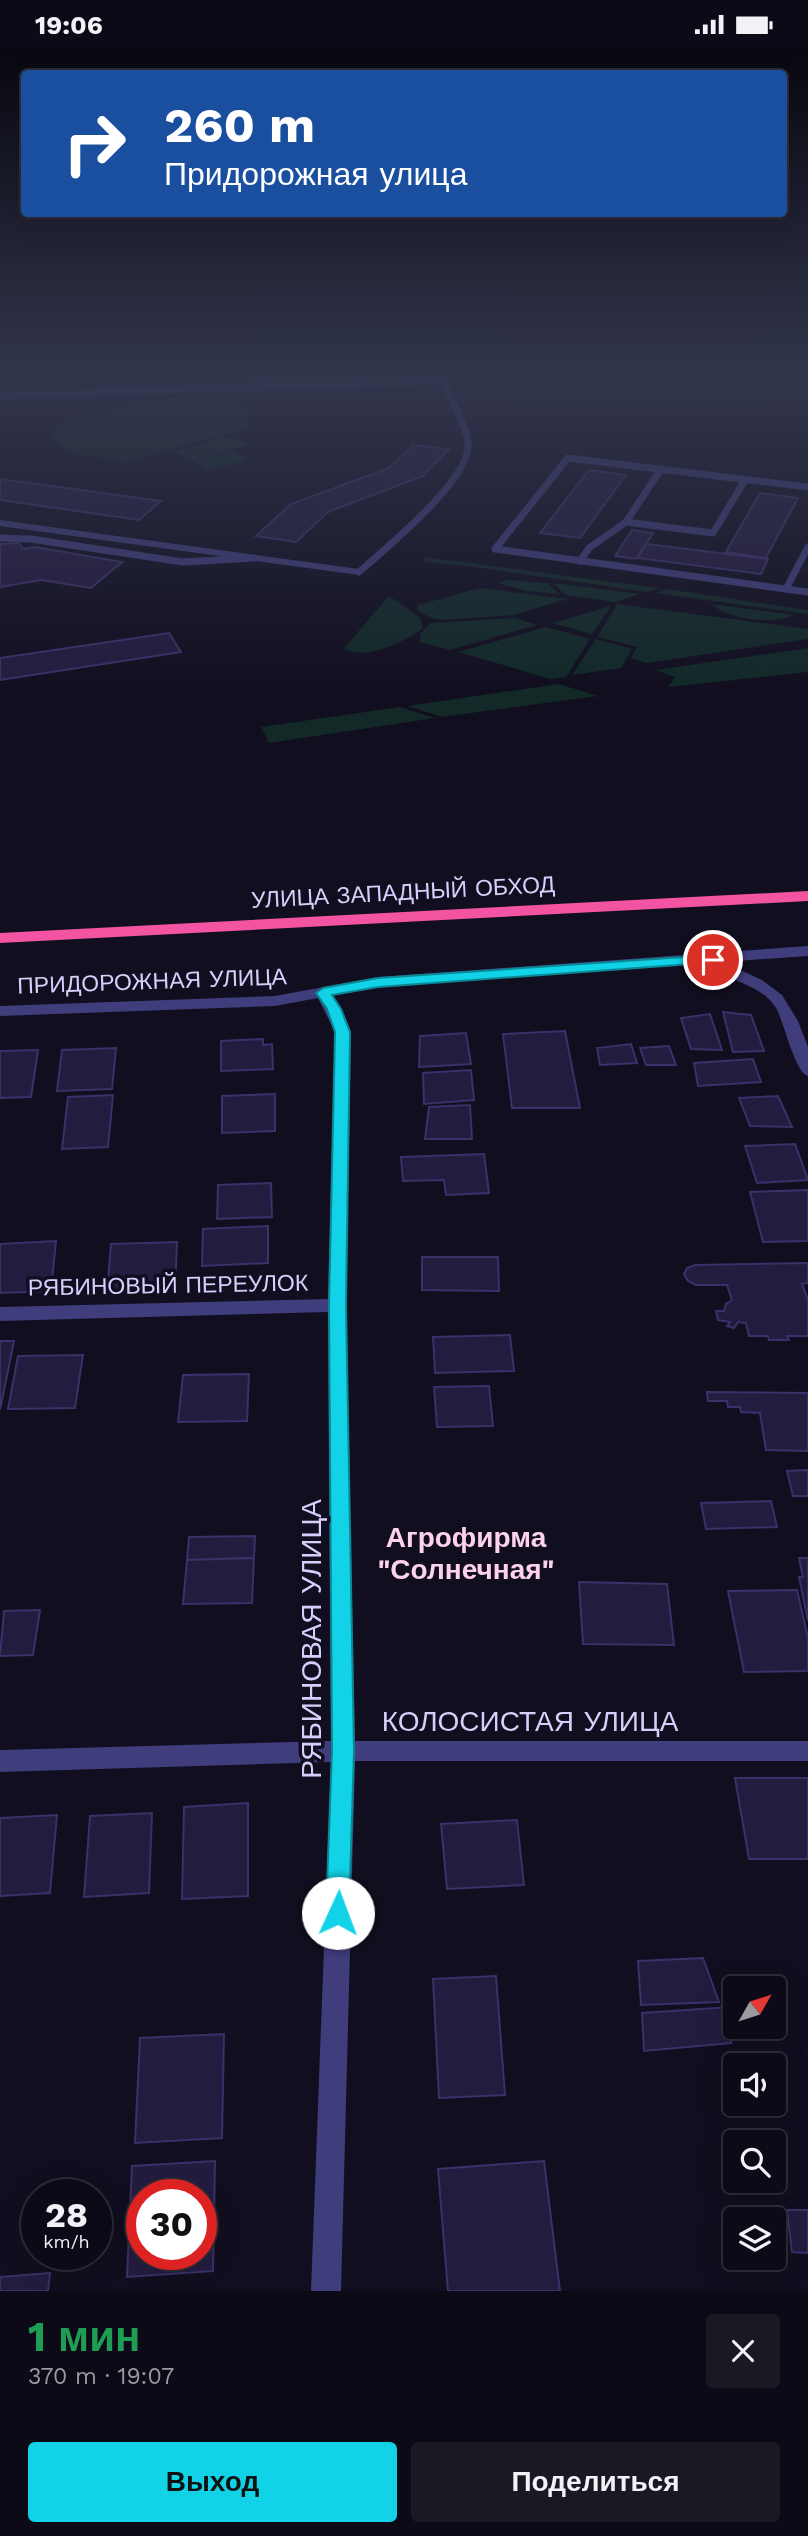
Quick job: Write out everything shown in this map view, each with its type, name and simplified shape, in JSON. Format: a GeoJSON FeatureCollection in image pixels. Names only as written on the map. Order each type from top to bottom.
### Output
{"type":"FeatureCollection","features":[{"type":"Feature","properties":{"kind":"highway","name":"УЛИЦА ЗАПАДНЫЙ ОБХОД"},"geometry":{"type":"LineString","coordinates":[[0,938],[808,896]]}},
{"type":"Feature","properties":{"kind":"highway","name":"УЛИЦА ЗАПАДНЫЙ ОБХОД"},"geometry":{"type":"LineString","coordinates":[[0,950],[808,908]]}},
{"type":"Feature","properties":{"kind":"street"},"geometry":{"type":"LineString","coordinates":[[0,523],[359,572]]}},
{"type":"Feature","properties":{"kind":"street","name":"ПРИДОРОЖНАЯ УЛИЦА"},"geometry":{"type":"LineString","coordinates":[[0,1011],[275,1001],[378,982],[713,960],[808,951]]}},
{"type":"Feature","properties":{"kind":"street"},"geometry":{"type":"LineString","coordinates":[[713,960],[722,968],[773,993],[783,1005],[808,1070]]}},
{"type":"Feature","properties":{"kind":"street","name":"РЯБИНОВАЯ УЛИЦА"},"geometry":{"type":"LineString","coordinates":[[323,993],[334,1009],[343,1032],[337,1305],[343,1751],[326,2291]]}},
{"type":"Feature","properties":{"kind":"street","name":"РЯБИНОВЫЙ ПЕРЕУЛОК"},"geometry":{"type":"LineString","coordinates":[[0,1314],[337,1305]]}},
{"type":"Feature","properties":{"kind":"street","name":"КОЛОСИСТАЯ УЛИЦА"},"geometry":{"type":"LineString","coordinates":[[0,1761],[343,1751],[808,1751]]}},
{"type":"Feature","properties":{"kind":"lane"},"geometry":{"type":"LineString","coordinates":[[359,572],[413,521],[450,481]]}},
{"type":"Feature","properties":{"kind":"lane"},"geometry":{"type":"LineString","coordinates":[[550,481],[495,549],[808,592]]}},
{"type":"Feature","properties":{"kind":"lane"},"geometry":{"type":"LineString","coordinates":[[580,561],[589,548],[626,521],[653,481]]}},
{"type":"Feature","properties":{"kind":"lane"},"geometry":{"type":"LineString","coordinates":[[626,521],[713,533],[745,481]]}},
{"type":"Feature","properties":{"kind":"lane"},"geometry":{"type":"LineString","coordinates":[[751,481],[808,487]]}},
{"type":"Feature","properties":{"kind":"lane"},"geometry":{"type":"LineString","coordinates":[[0,538],[43,541],[183,562],[254,558]]}},
{"type":"Feature","properties":{"kind":"lane"},"geometry":{"type":"LineString","coordinates":[[786,589],[808,546]]}},
{"type":"Feature","properties":{"kind":"green space"},"geometry":{"type":"Polygon","coordinates":[[[423,557],[659,588],[647,592],[425,562],[423,557]]]}},
{"type":"Feature","properties":{"kind":"green space"},"geometry":{"type":"Polygon","coordinates":[[[508,580],[547,583],[559,594],[527,591],[498,583],[508,580]]]}},
{"type":"Feature","properties":{"kind":"green space"},"geometry":{"type":"Polygon","coordinates":[[[553,583],[640,594],[615,602],[566,595],[553,583]]]}},
{"type":"Feature","properties":{"kind":"green space"},"geometry":{"type":"Polygon","coordinates":[[[480,588],[567,599],[513,615],[442,620],[429,617],[416,609],[418,605],[480,588]]]}},
{"type":"Feature","properties":{"kind":"green space"},"geometry":{"type":"Polygon","coordinates":[[[667,589],[808,610],[808,614],[655,593],[667,589]]]}},
{"type":"Feature","properties":{"kind":"green space"},"geometry":{"type":"Polygon","coordinates":[[[389,596],[420,618],[423,628],[385,648],[362,653],[344,648],[389,596]]]}},
{"type":"Feature","properties":{"kind":"green space"},"geometry":{"type":"Polygon","coordinates":[[[617,604],[808,629],[808,639],[647,663],[631,658],[637,647],[597,637],[617,604]]]}},
{"type":"Feature","properties":{"kind":"green space"},"geometry":{"type":"Polygon","coordinates":[[[710,604],[795,615],[774,620],[751,619],[730,614],[710,604]]]}},
{"type":"Feature","properties":{"kind":"green space"},"geometry":{"type":"Polygon","coordinates":[[[611,606],[592,634],[552,623],[611,606]]]}},
{"type":"Feature","properties":{"kind":"green space"},"geometry":{"type":"Polygon","coordinates":[[[515,618],[537,625],[450,650],[420,642],[420,634],[431,623],[515,618]]]}},
{"type":"Feature","properties":{"kind":"green space"},"geometry":{"type":"Polygon","coordinates":[[[546,627],[590,639],[566,677],[551,679],[458,652],[546,627]]]}},
{"type":"Feature","properties":{"kind":"green space"},"geometry":{"type":"Polygon","coordinates":[[[596,639],[632,649],[621,668],[572,675],[596,639]]]}},
{"type":"Feature","properties":{"kind":"green space"},"geometry":{"type":"Polygon","coordinates":[[[808,648],[808,672],[668,687],[675,677],[656,670],[808,648]]]}},
{"type":"Feature","properties":{"kind":"green space"},"geometry":{"type":"Polygon","coordinates":[[[559,684],[598,696],[442,717],[407,706],[559,684]]]}},
{"type":"Feature","properties":{"kind":"green space"},"geometry":{"type":"Polygon","coordinates":[[[400,707],[435,718],[269,743],[261,727],[400,707]]]}},
{"type":"Feature","properties":{"kind":"building"},"geometry":{"type":"Polygon","coordinates":[[[0,481],[12,481],[161,501],[139,520],[0,500],[0,481]]]}},
{"type":"Feature","properties":{"kind":"building"},"geometry":{"type":"Polygon","coordinates":[[[355,481],[411,481],[328,512],[296,542],[256,536],[291,504],[355,481]]]}},
{"type":"Feature","properties":{"kind":"building"},"geometry":{"type":"Polygon","coordinates":[[[581,481],[622,481],[580,538],[540,533],[581,481]]]}},
{"type":"Feature","properties":{"kind":"building"},"geometry":{"type":"Polygon","coordinates":[[[760,493],[798,498],[766,558],[726,552],[760,493]]]}},
{"type":"Feature","properties":{"kind":"building"},"geometry":{"type":"Polygon","coordinates":[[[632,530],[653,533],[636,559],[615,556],[632,530]]]}},
{"type":"Feature","properties":{"kind":"building"},"geometry":{"type":"Polygon","coordinates":[[[19,543],[23,549],[35,547],[122,562],[91,588],[41,580],[0,587],[0,544],[19,543]]]}},
{"type":"Feature","properties":{"kind":"building"},"geometry":{"type":"Polygon","coordinates":[[[646,544],[768,559],[761,574],[638,558],[646,544]]]}},
{"type":"Feature","properties":{"kind":"building"},"geometry":{"type":"Polygon","coordinates":[[[169,633],[181,652],[0,680],[0,658],[169,633]]]}},
{"type":"Feature","properties":{"kind":"building"},"geometry":{"type":"Polygon","coordinates":[[[723,1012],[751,1015],[764,1051],[733,1052],[723,1012]]]}},
{"type":"Feature","properties":{"kind":"building"},"geometry":{"type":"Polygon","coordinates":[[[710,1014],[722,1050],[691,1049],[681,1018],[710,1014]]]}},
{"type":"Feature","properties":{"kind":"building"},"geometry":{"type":"Polygon","coordinates":[[[565,1031],[580,1108],[512,1108],[503,1034],[565,1031]]]}},
{"type":"Feature","properties":{"kind":"building"},"geometry":{"type":"Polygon","coordinates":[[[466,1033],[471,1064],[419,1067],[420,1036],[466,1033]]]}},
{"type":"Feature","properties":{"kind":"building"},"geometry":{"type":"Polygon","coordinates":[[[263,1039],[263,1045],[272,1044],[273,1069],[221,1071],[221,1041],[263,1039]]]}},
{"type":"Feature","properties":{"kind":"building"},"geometry":{"type":"Polygon","coordinates":[[[631,1044],[637,1063],[600,1065],[597,1048],[631,1044]]]}},
{"type":"Feature","properties":{"kind":"building"},"geometry":{"type":"Polygon","coordinates":[[[669,1046],[676,1065],[646,1065],[640,1048],[669,1046]]]}},
{"type":"Feature","properties":{"kind":"building"},"geometry":{"type":"Polygon","coordinates":[[[116,1048],[112,1089],[57,1091],[62,1050],[116,1048]]]}},
{"type":"Feature","properties":{"kind":"building"},"geometry":{"type":"Polygon","coordinates":[[[38,1050],[31,1097],[0,1098],[0,1051],[38,1050]]]}},
{"type":"Feature","properties":{"kind":"building"},"geometry":{"type":"Polygon","coordinates":[[[753,1059],[761,1082],[698,1086],[694,1063],[753,1059]]]}},
{"type":"Feature","properties":{"kind":"building"},"geometry":{"type":"Polygon","coordinates":[[[471,1070],[474,1100],[424,1104],[423,1073],[471,1070]]]}},
{"type":"Feature","properties":{"kind":"building"},"geometry":{"type":"Polygon","coordinates":[[[275,1094],[275,1131],[222,1133],[222,1096],[275,1094]]]}},
{"type":"Feature","properties":{"kind":"building"},"geometry":{"type":"Polygon","coordinates":[[[113,1095],[108,1147],[62,1149],[68,1097],[113,1095]]]}},
{"type":"Feature","properties":{"kind":"building"},"geometry":{"type":"Polygon","coordinates":[[[778,1096],[792,1127],[750,1126],[739,1098],[778,1096]]]}},
{"type":"Feature","properties":{"kind":"building"},"geometry":{"type":"Polygon","coordinates":[[[470,1105],[472,1139],[425,1139],[429,1107],[470,1105]]]}},
{"type":"Feature","properties":{"kind":"building"},"geometry":{"type":"Polygon","coordinates":[[[795,1144],[808,1180],[757,1183],[745,1146],[795,1144]]]}},
{"type":"Feature","properties":{"kind":"building"},"geometry":{"type":"Polygon","coordinates":[[[484,1154],[489,1193],[446,1195],[444,1180],[403,1181],[401,1157],[484,1154]]]}},
{"type":"Feature","properties":{"kind":"building"},"geometry":{"type":"Polygon","coordinates":[[[271,1183],[272,1217],[217,1219],[218,1185],[271,1183]]]}},
{"type":"Feature","properties":{"kind":"building"},"geometry":{"type":"Polygon","coordinates":[[[808,1190],[808,1241],[763,1242],[750,1192],[808,1190]]]}},
{"type":"Feature","properties":{"kind":"building"},"geometry":{"type":"Polygon","coordinates":[[[268,1226],[268,1263],[202,1266],[203,1229],[268,1226]]]}},
{"type":"Feature","properties":{"kind":"building"},"geometry":{"type":"Polygon","coordinates":[[[56,1241],[51,1291],[0,1293],[0,1244],[56,1241]]]}},
{"type":"Feature","properties":{"kind":"building"},"geometry":{"type":"Polygon","coordinates":[[[177,1242],[175,1289],[107,1292],[111,1244],[177,1242]]]}},
{"type":"Feature","properties":{"kind":"building"},"geometry":{"type":"Polygon","coordinates":[[[422,1257],[498,1257],[499,1291],[422,1290],[422,1257]]]}},
{"type":"Feature","properties":{"kind":"building"},"geometry":{"type":"Polygon","coordinates":[[[808,1263],[808,1283],[802,1284],[808,1300],[808,1336],[787,1336],[789,1340],[749,1336],[746,1323],[738,1322],[734,1328],[727,1326],[730,1322],[718,1320],[716,1311],[724,1311],[726,1304],[732,1300],[727,1285],[696,1285],[688,1281],[684,1274],[687,1268],[695,1265],[808,1263]]]}},
{"type":"Feature","properties":{"kind":"building"},"geometry":{"type":"Polygon","coordinates":[[[510,1335],[514,1371],[435,1373],[433,1337],[510,1335]]]}},
{"type":"Feature","properties":{"kind":"building"},"geometry":{"type":"Polygon","coordinates":[[[0,1341],[14,1341],[0,1410],[0,1341]]]}},
{"type":"Feature","properties":{"kind":"building"},"geometry":{"type":"Polygon","coordinates":[[[83,1355],[75,1408],[8,1409],[18,1356],[83,1355]]]}},
{"type":"Feature","properties":{"kind":"building"},"geometry":{"type":"Polygon","coordinates":[[[249,1374],[247,1421],[178,1422],[183,1375],[249,1374]]]}},
{"type":"Feature","properties":{"kind":"building"},"geometry":{"type":"Polygon","coordinates":[[[489,1386],[493,1426],[437,1427],[434,1387],[489,1386]]]}},
{"type":"Feature","properties":{"kind":"building"},"geometry":{"type":"Polygon","coordinates":[[[707,1392],[808,1393],[808,1451],[766,1450],[760,1413],[741,1412],[740,1407],[728,1407],[727,1401],[708,1401],[707,1392]]]}},
{"type":"Feature","properties":{"kind":"building"},"geometry":{"type":"Polygon","coordinates":[[[808,1470],[808,1496],[793,1496],[787,1471],[808,1470]]]}},
{"type":"Feature","properties":{"kind":"building"},"geometry":{"type":"Polygon","coordinates":[[[771,1501],[777,1527],[706,1529],[701,1503],[771,1501]]]}},
{"type":"Feature","properties":{"kind":"building"},"geometry":{"type":"Polygon","coordinates":[[[255,1536],[254,1558],[187,1560],[189,1537],[255,1536]]]}},
{"type":"Feature","properties":{"kind":"building"},"geometry":{"type":"Polygon","coordinates":[[[254,1558],[252,1603],[183,1604],[187,1560],[254,1558]]]}},
{"type":"Feature","properties":{"kind":"building"},"geometry":{"type":"Polygon","coordinates":[[[799,1558],[808,1558],[808,1621],[799,1577],[803,1577],[799,1558]]]}},
{"type":"Feature","properties":{"kind":"building"},"geometry":{"type":"Polygon","coordinates":[[[579,1582],[667,1584],[674,1645],[583,1644],[579,1582]]]}},
{"type":"Feature","properties":{"kind":"building"},"geometry":{"type":"Polygon","coordinates":[[[797,1590],[808,1638],[808,1671],[744,1672],[728,1591],[797,1590]]]}},
{"type":"Feature","properties":{"kind":"building"},"geometry":{"type":"Polygon","coordinates":[[[40,1610],[33,1655],[0,1656],[4,1611],[40,1610]]]}},
{"type":"Feature","properties":{"kind":"building"},"geometry":{"type":"Polygon","coordinates":[[[735,1778],[808,1778],[808,1859],[749,1859],[735,1778]]]}},
{"type":"Feature","properties":{"kind":"building"},"geometry":{"type":"Polygon","coordinates":[[[248,1803],[248,1896],[182,1899],[184,1807],[248,1803]]]}},
{"type":"Feature","properties":{"kind":"building"},"geometry":{"type":"Polygon","coordinates":[[[152,1813],[149,1893],[84,1897],[90,1816],[152,1813]]]}},
{"type":"Feature","properties":{"kind":"building"},"geometry":{"type":"Polygon","coordinates":[[[57,1815],[50,1893],[0,1896],[0,1818],[57,1815]]]}},
{"type":"Feature","properties":{"kind":"building"},"geometry":{"type":"Polygon","coordinates":[[[517,1820],[524,1885],[447,1889],[441,1824],[517,1820]]]}},
{"type":"Feature","properties":{"kind":"building"},"geometry":{"type":"Polygon","coordinates":[[[703,1958],[719,2002],[641,2005],[638,1961],[703,1958]]]}},
{"type":"Feature","properties":{"kind":"building"},"geometry":{"type":"Polygon","coordinates":[[[496,1976],[505,2095],[439,2098],[433,1979],[496,1976]]]}},
{"type":"Feature","properties":{"kind":"building"},"geometry":{"type":"Polygon","coordinates":[[[723,2007],[723,2039],[731,2039],[731,2043],[644,2051],[642,2013],[723,2007]]]}},
{"type":"Feature","properties":{"kind":"building"},"geometry":{"type":"Polygon","coordinates":[[[224,2034],[222,2138],[135,2143],[140,2038],[224,2034]]]}},
{"type":"Feature","properties":{"kind":"building"},"geometry":{"type":"Polygon","coordinates":[[[215,2161],[215,2179],[131,2179],[132,2166],[215,2161]]]}},
{"type":"Feature","properties":{"kind":"building"},"geometry":{"type":"Polygon","coordinates":[[[544,2161],[560,2291],[448,2291],[438,2169],[544,2161]]]}},
{"type":"Feature","properties":{"kind":"building"},"geometry":{"type":"Polygon","coordinates":[[[787,2210],[808,2210],[808,2253],[792,2252],[787,2210]]]}},
{"type":"Feature","properties":{"kind":"building"},"geometry":{"type":"Polygon","coordinates":[[[127,2270],[213,2270],[213,2271],[127,2277],[127,2270]]]}},
{"type":"Feature","properties":{"kind":"building"},"geometry":{"type":"Polygon","coordinates":[[[50,2273],[48,2291],[0,2291],[0,2277],[50,2273]]]}},
{"type":"Feature","properties":{"kind":"district","name":"Агрофирма \"Солнечная\""},"geometry":{"type":"Point","coordinates":[466,1553]}},
{"type":"Feature","properties":{"kind":"route"},"geometry":{"type":"LineString","coordinates":[[338,1913],[343,1751],[337,1305],[343,1032],[334,1009],[323,993],[378,982],[713,960]]}}]}
